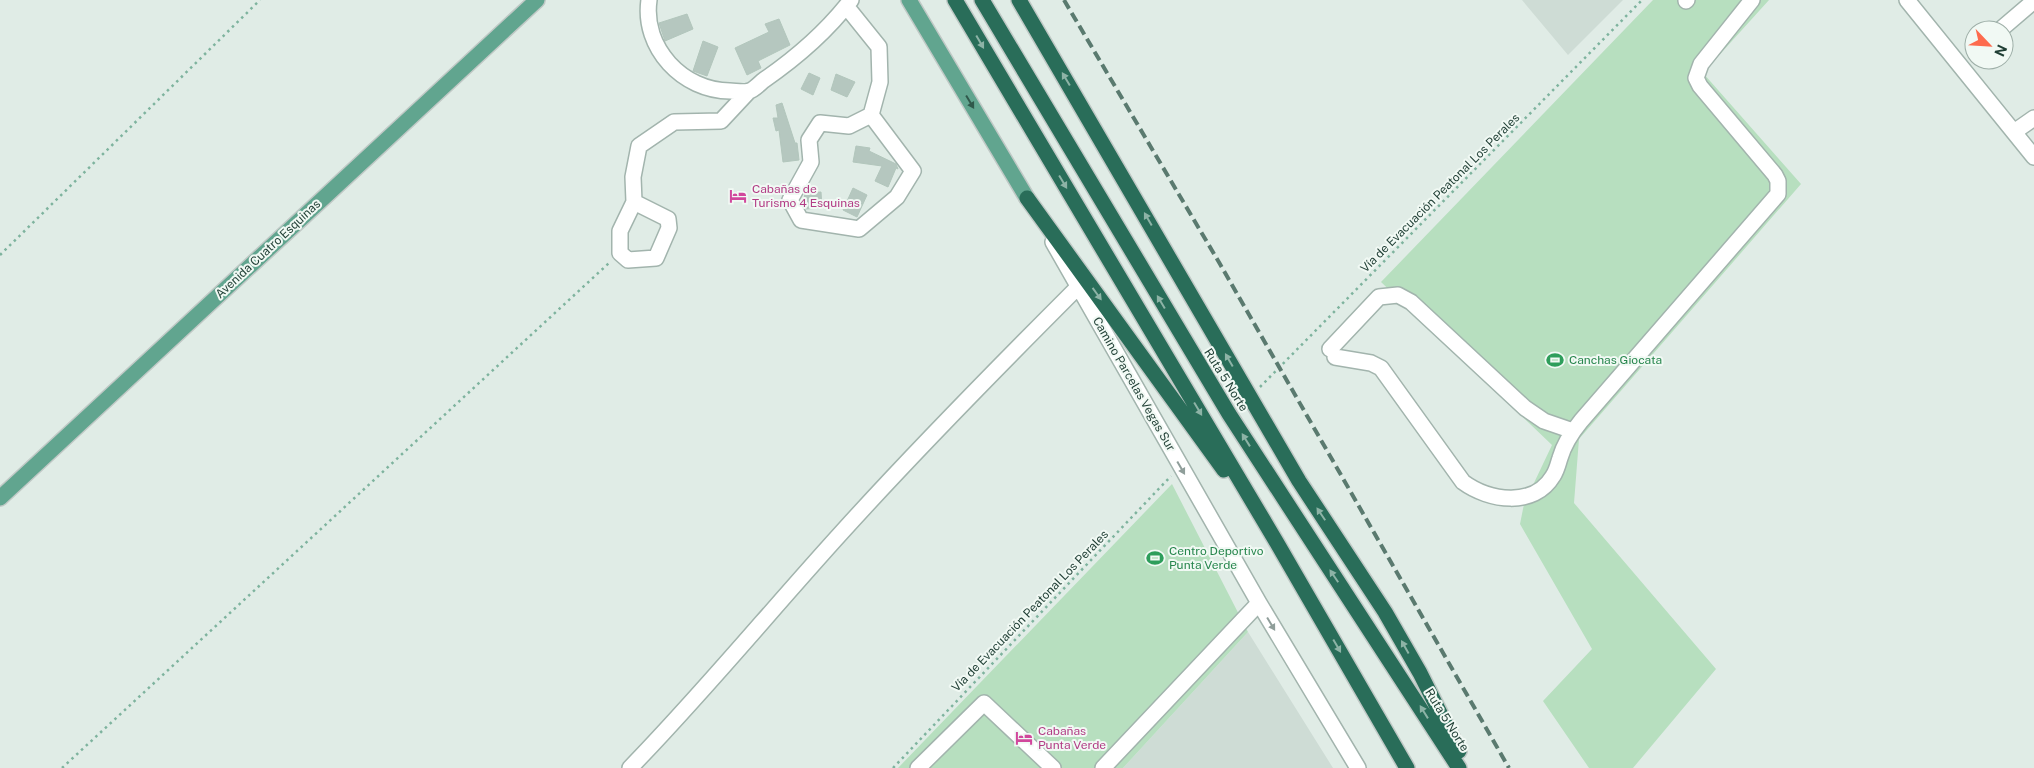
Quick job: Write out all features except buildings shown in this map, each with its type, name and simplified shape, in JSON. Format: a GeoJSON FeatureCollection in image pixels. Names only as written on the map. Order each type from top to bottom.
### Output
{"type":"FeatureCollection","features":[{"type":"Feature","properties":{"kind":"highway"},"geometry":{"type":"LineString","coordinates":[[955,0],[1277,543],[1407,768]]}},
{"type":"Feature","properties":{"kind":"highway","name":"Ruta 5 Norte"},"geometry":{"type":"LineString","coordinates":[[982,0],[1224,406],[1459,768]]}},
{"type":"Feature","properties":{"kind":"highway"},"geometry":{"type":"LineString","coordinates":[[1019,0],[1299,481],[1386,612],[1468,768]]}},
{"type":"Feature","properties":{"kind":"highway"},"geometry":{"type":"LineString","coordinates":[[1027,198],[1277,543]]}},
{"type":"Feature","properties":{"kind":"main road","name":"Avenida Cuatro Esquinas"},"geometry":{"type":"LineString","coordinates":[[0,498],[537,0]]}},
{"type":"Feature","properties":{"kind":"main road","name":"Camino Parcelas Vegas Sur"},"geometry":{"type":"LineString","coordinates":[[909,0],[1027,198]]}},
{"type":"Feature","properties":{"kind":"street"},"geometry":{"type":"LineString","coordinates":[[649,0],[647,11],[654,39],[666,62],[687,78],[714,91],[749,91]]}},
{"type":"Feature","properties":{"kind":"street"},"geometry":{"type":"LineString","coordinates":[[1573,431],[1544,421],[1525,408],[1410,302],[1398,295],[1379,297],[1333,353],[1371,363],[1381,368],[1463,482],[1488,495],[1502,498],[1520,497],[1543,488],[1554,475],[1565,444],[1573,431],[1778,194],[1778,182],[1775,175],[1700,86],[1696,78],[1701,64],[1752,0]]}},
{"type":"Feature","properties":{"kind":"street"},"geometry":{"type":"LineString","coordinates":[[1908,0],[2034,157]]}},
{"type":"Feature","properties":{"kind":"street"},"geometry":{"type":"LineString","coordinates":[[2012,20],[2034,1]]}},
{"type":"Feature","properties":{"kind":"street"},"geometry":{"type":"LineString","coordinates":[[634,202],[668,219],[669,228],[656,258],[628,260],[620,253],[620,231],[634,202],[633,177],[639,146],[674,122],[720,121],[749,91],[793,60],[849,3],[879,48],[880,82],[871,115],[848,126],[820,123],[809,140],[811,162],[790,200],[801,220],[859,229],[897,197],[913,171],[871,115]]}},
{"type":"Feature","properties":{"kind":"street"},"geometry":{"type":"LineString","coordinates":[[2014,132],[2034,118]]}},
{"type":"Feature","properties":{"kind":"street","name":"Camino Parcelas Vegas Sur"},"geometry":{"type":"LineString","coordinates":[[1027,198],[1259,604],[1358,768]]}},
{"type":"Feature","properties":{"kind":"street"},"geometry":{"type":"LineString","coordinates":[[630,768],[687,708],[832,543],[956,409],[1078,287]]}},
{"type":"Feature","properties":{"kind":"street"},"geometry":{"type":"LineString","coordinates":[[1103,768],[1259,604]]}},
{"type":"Feature","properties":{"kind":"street"},"geometry":{"type":"LineString","coordinates":[[918,768],[984,703],[1053,768]]}},
{"type":"Feature","properties":{"kind":"path"},"geometry":{"type":"LineString","coordinates":[[0,255],[260,0]]}},
{"type":"Feature","properties":{"kind":"path","name":"Vía de Evacuación Peatonal Los Perales"},"geometry":{"type":"LineString","coordinates":[[1250,397],[1642,0]]}},
{"type":"Feature","properties":{"kind":"path"},"geometry":{"type":"LineString","coordinates":[[62,768],[620,253]]}},
{"type":"Feature","properties":{"kind":"path","name":"Vía de Evacuación Peatonal Los Perales"},"geometry":{"type":"LineString","coordinates":[[893,768],[1180,466]]}},
{"type":"Feature","properties":{"kind":"shaded area"},"geometry":{"type":"Polygon","coordinates":[[[1522,0],[1623,0],[1568,55],[1522,0]]]}},
{"type":"Feature","properties":{"kind":"shaded area"},"geometry":{"type":"Polygon","coordinates":[[[1248,632],[1333,768],[1123,768],[1248,632]]]}},
{"type":"Feature","properties":{"kind":"green space","name":"Canchas Giocata"},"geometry":{"type":"Polygon","coordinates":[[[1653,0],[1769,0],[1703,73],[1801,184],[1579,439],[1574,503],[1716,669],[1633,768],[1589,768],[1543,701],[1592,649],[1520,524],[1524,504],[1552,445],[1381,282],[1653,0]]]}},
{"type":"Feature","properties":{"kind":"green space","name":"Centro Deportivo Punta Verde"},"geometry":{"type":"Polygon","coordinates":[[[1172,484],[1248,632],[1123,768],[898,768],[1172,484]]]}},
{"type":"Feature","properties":{"kind":"railway"},"geometry":{"type":"LineString","coordinates":[[1064,0],[1220,264],[1509,768]]}},
{"type":"Feature","properties":{"kind":"place","name":"Cabañas de Turismo 4 Esquinas"},"geometry":{"type":"Point","coordinates":[738,196]}},
{"type":"Feature","properties":{"kind":"place","name":"Canchas Giocata"},"geometry":{"type":"Point","coordinates":[1555,360]}},
{"type":"Feature","properties":{"kind":"place","name":"Centro Deportivo Punta Verde"},"geometry":{"type":"Point","coordinates":[1155,558]}},
{"type":"Feature","properties":{"kind":"place","name":"Cabañas Punta Verde"},"geometry":{"type":"Point","coordinates":[1024,738]}}]}
